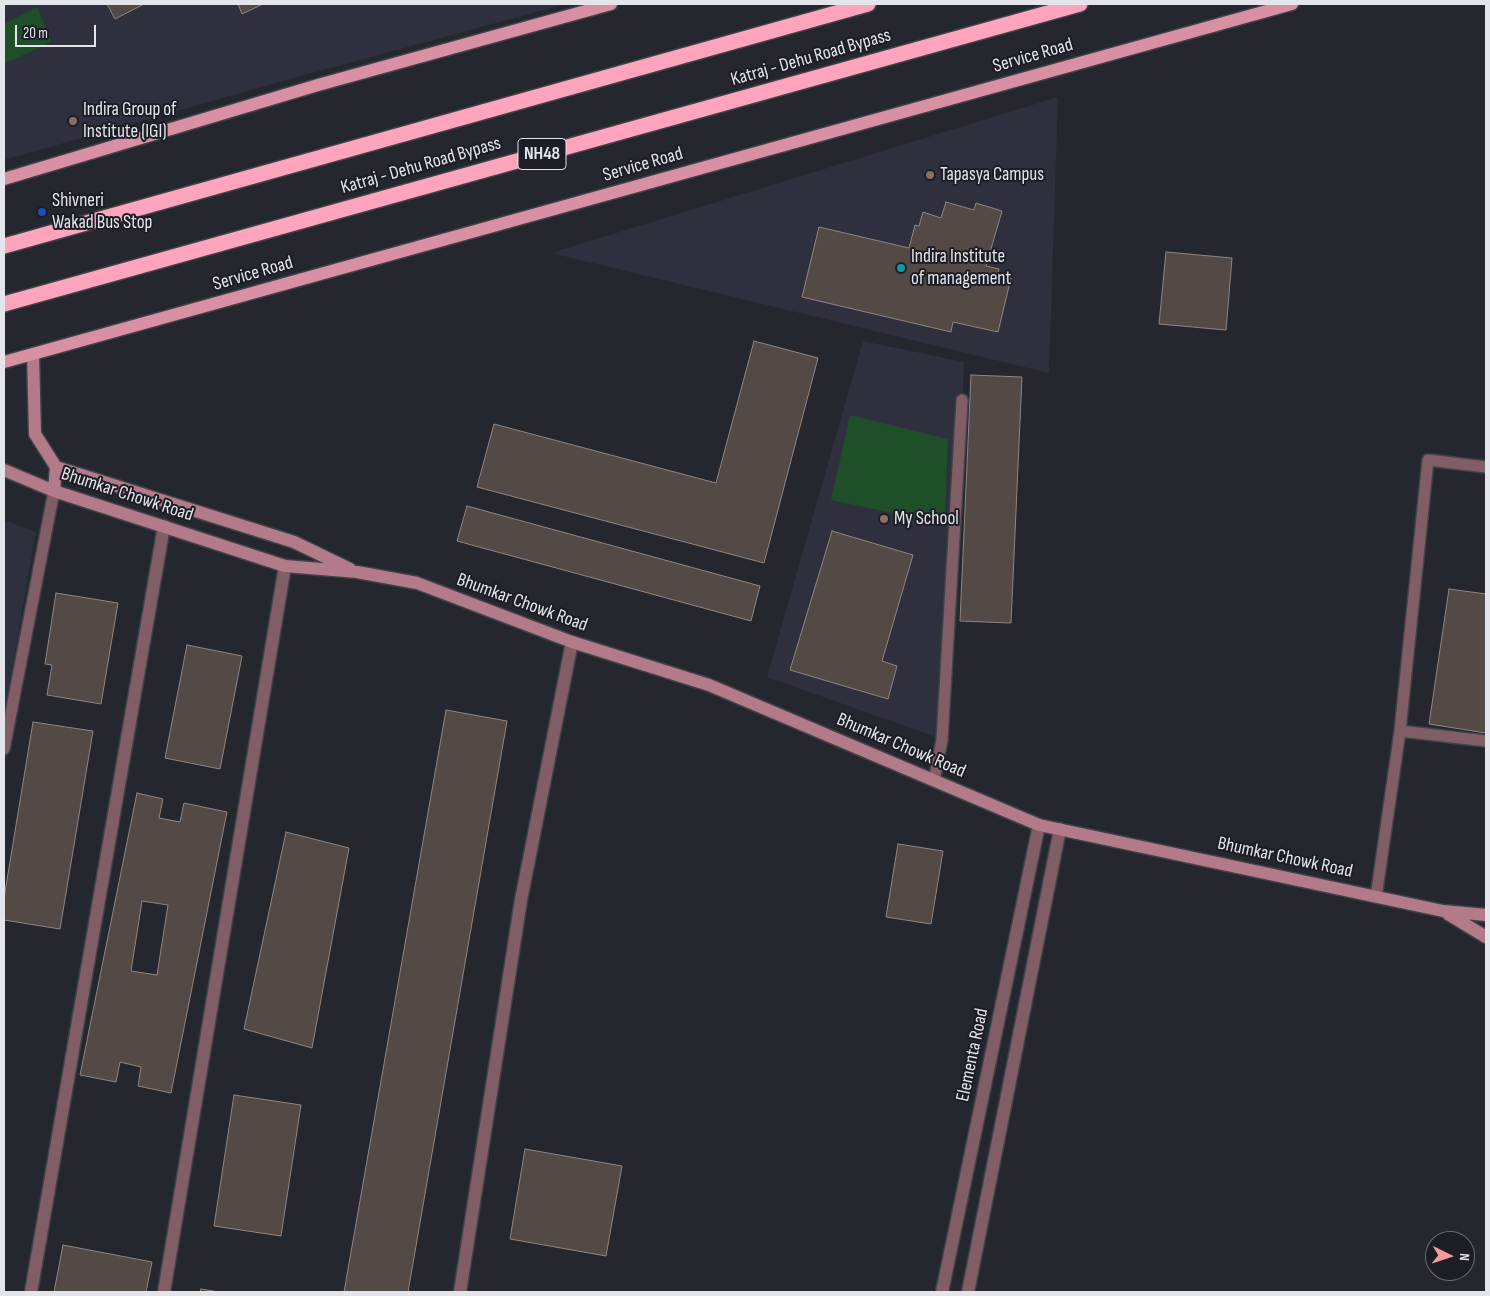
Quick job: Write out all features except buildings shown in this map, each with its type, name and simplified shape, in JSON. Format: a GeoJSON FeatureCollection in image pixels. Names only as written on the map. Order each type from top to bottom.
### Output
{"type":"FeatureCollection","features":[{"type":"Feature","properties":{"kind":"highway","name":"Katraj - Dehu Road Bypass"},"geometry":{"type":"LineString","coordinates":[[4,246],[868,4]]}},
{"type":"Feature","properties":{"kind":"highway","name":"Katraj - Dehu Road Bypass"},"geometry":{"type":"LineString","coordinates":[[4,304],[1080,4]]}},
{"type":"Feature","properties":{"kind":"main road"},"geometry":{"type":"LineString","coordinates":[[4,178],[318,85],[611,4]]}},
{"type":"Feature","properties":{"kind":"main road","name":"Service Road"},"geometry":{"type":"LineString","coordinates":[[4,362],[1292,4]]}},
{"type":"Feature","properties":{"kind":"street","name":"Bhumkar Chowk Road"},"geometry":{"type":"LineString","coordinates":[[33,354],[35,434],[56,467],[294,542],[356,572]]}},
{"type":"Feature","properties":{"kind":"street"},"geometry":{"type":"LineString","coordinates":[[54,492],[56,467]]}},
{"type":"Feature","properties":{"kind":"street","name":"Bhumkar Chowk Road"},"geometry":{"type":"LineString","coordinates":[[4,470],[54,492],[285,566],[356,572],[417,584],[572,642],[709,686],[1040,825],[1444,911],[1486,916]]}},
{"type":"Feature","properties":{"kind":"street"},"geometry":{"type":"LineString","coordinates":[[31,1292],[164,526]]}},
{"type":"Feature","properties":{"kind":"street"},"geometry":{"type":"LineString","coordinates":[[164,1292],[285,566]]}},
{"type":"Feature","properties":{"kind":"street"},"geometry":{"type":"LineString","coordinates":[[460,1292],[521,900],[572,642]]}},
{"type":"Feature","properties":{"kind":"street","name":"Elementa Road"},"geometry":{"type":"LineString","coordinates":[[942,1292],[1040,825]]}},
{"type":"Feature","properties":{"kind":"street"},"geometry":{"type":"LineString","coordinates":[[968,1292],[1060,829]]}},
{"type":"Feature","properties":{"kind":"street","name":"Bhumkar Chowk Road"},"geometry":{"type":"LineString","coordinates":[[1444,911],[1486,937]]}},
{"type":"Feature","properties":{"kind":"street"},"geometry":{"type":"LineString","coordinates":[[999,1019],[1022,1023]]}},
{"type":"Feature","properties":{"kind":"lane"},"geometry":{"type":"LineString","coordinates":[[934,781],[942,740],[962,400]]}},
{"type":"Feature","properties":{"kind":"lane"},"geometry":{"type":"LineString","coordinates":[[1376,897],[1400,731],[1428,460],[1486,468]]}},
{"type":"Feature","properties":{"kind":"lane"},"geometry":{"type":"LineString","coordinates":[[4,749],[54,492]]}},
{"type":"Feature","properties":{"kind":"lane"},"geometry":{"type":"LineString","coordinates":[[1400,731],[1486,741]]}},
{"type":"Feature","properties":{"kind":"shaded area","name":"Indira Group of Institute (IGI)"},"geometry":{"type":"Polygon","coordinates":[[[4,4],[566,4],[279,82],[4,160],[4,4]]]}},
{"type":"Feature","properties":{"kind":"shaded area","name":"Tapasya Campus"},"geometry":{"type":"Polygon","coordinates":[[[1058,97],[1049,373],[551,253],[1058,97]]]}},
{"type":"Feature","properties":{"kind":"shaded area","name":"My School"},"geometry":{"type":"Polygon","coordinates":[[[863,341],[964,362],[947,741],[767,677],[863,341]]]}},
{"type":"Feature","properties":{"kind":"shaded area"},"geometry":{"type":"Polygon","coordinates":[[[4,520],[36,532],[4,714],[4,520]]]}},
{"type":"Feature","properties":{"kind":"green space"},"geometry":{"type":"Polygon","coordinates":[[[37,7],[51,42],[4,64],[4,24],[37,7]]]}},
{"type":"Feature","properties":{"kind":"green space"},"geometry":{"type":"Polygon","coordinates":[[[850,415],[948,439],[945,524],[831,500],[850,415]]]}},
{"type":"Feature","properties":{"kind":"place","name":"Indira Group of Institute (IGI)"},"geometry":{"type":"Point","coordinates":[73,121]}},
{"type":"Feature","properties":{"kind":"place","name":"Tapasya Campus"},"geometry":{"type":"Point","coordinates":[930,175]}},
{"type":"Feature","properties":{"kind":"place","name":"Shivneri Wakad Bus Stop"},"geometry":{"type":"Point","coordinates":[42,212]}},
{"type":"Feature","properties":{"kind":"place","name":"Indira Institute of management"},"geometry":{"type":"Point","coordinates":[901,268]}},
{"type":"Feature","properties":{"kind":"place","name":"My School"},"geometry":{"type":"Point","coordinates":[884,519]}}]}
